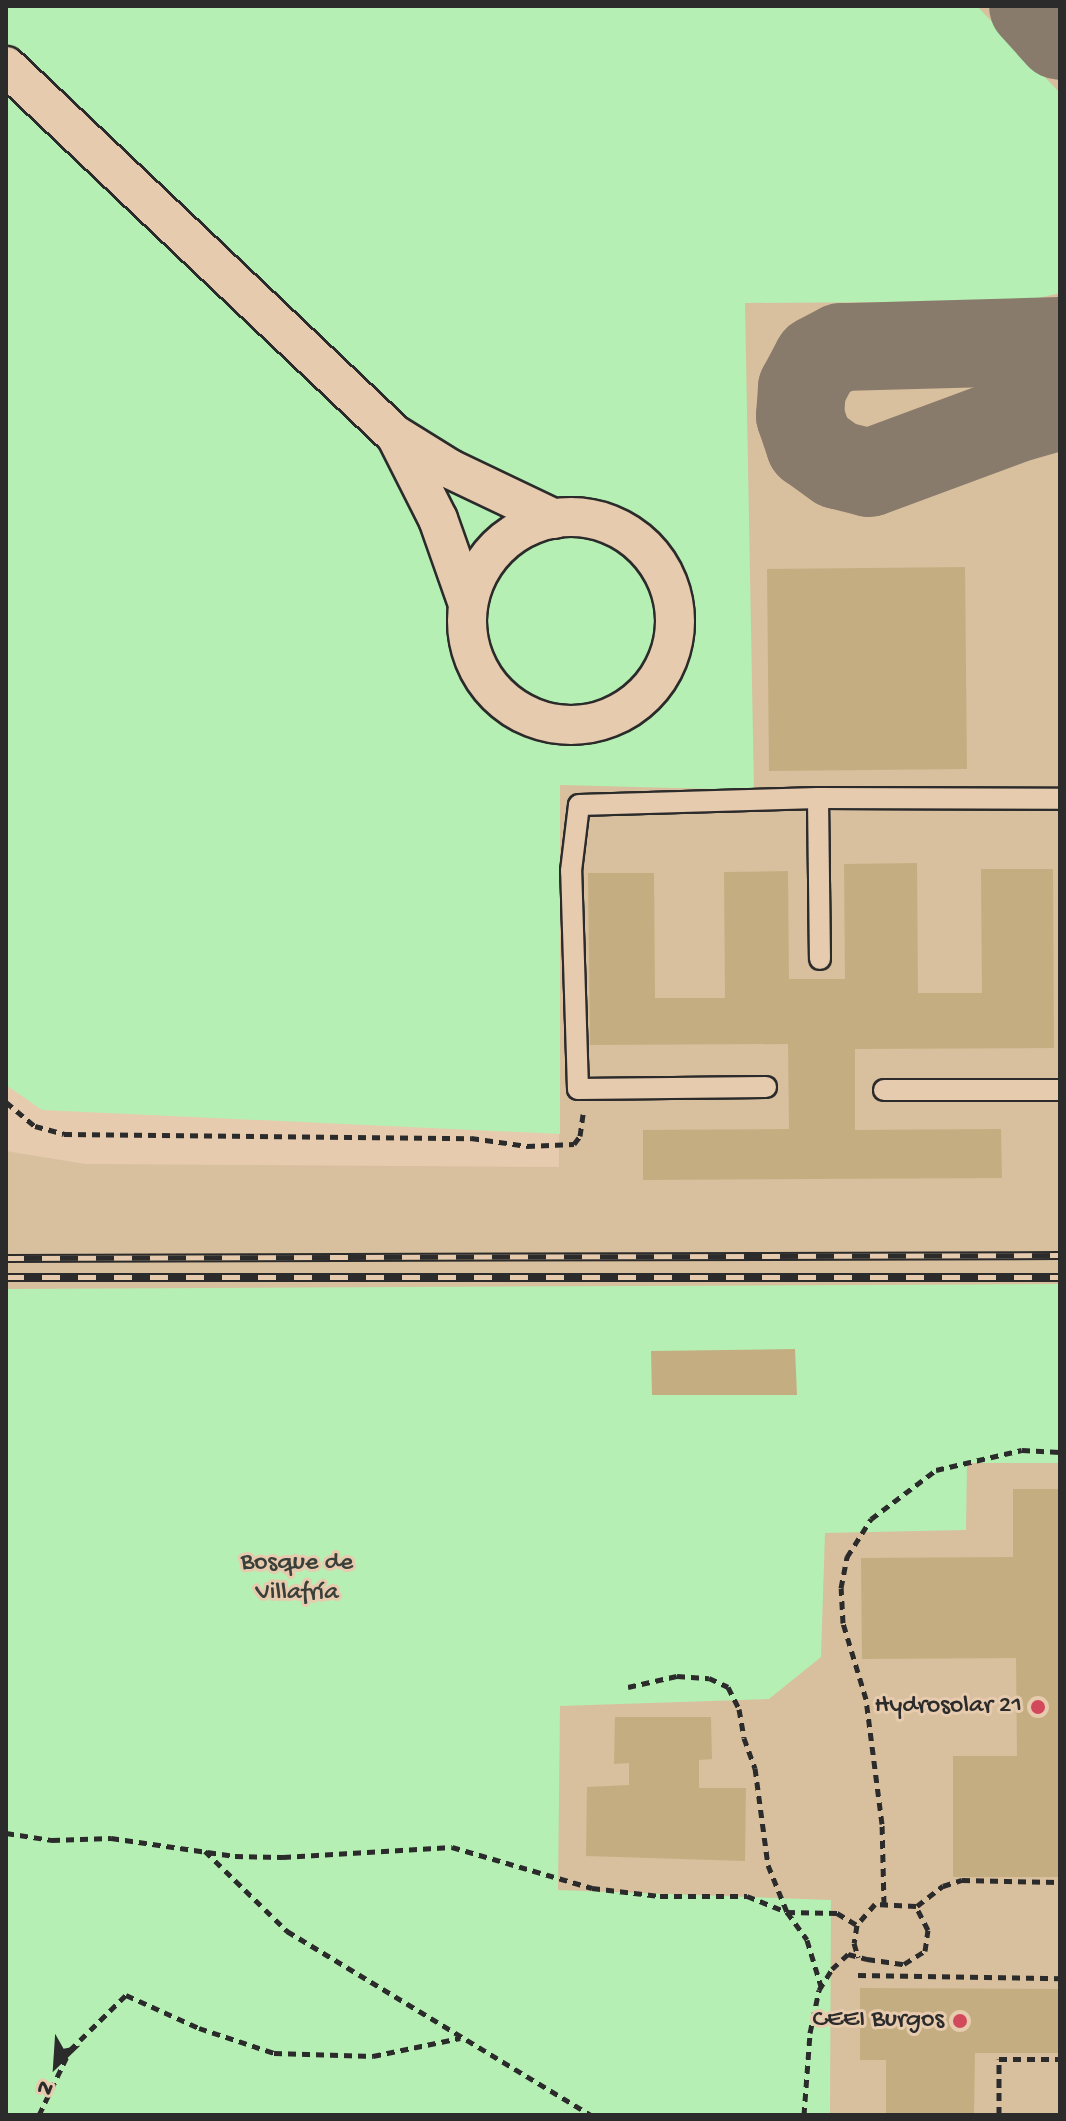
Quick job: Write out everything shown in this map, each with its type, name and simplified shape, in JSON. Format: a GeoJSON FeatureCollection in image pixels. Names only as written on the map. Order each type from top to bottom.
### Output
{"type":"FeatureCollection","features":[{"type":"Feature","properties":{"kind":"street"},"geometry":{"type":"LineString","coordinates":[[6,66],[394,434],[450,469],[555,519]]}},
{"type":"Feature","properties":{"kind":"street"},"geometry":{"type":"LineString","coordinates":[[394,434],[438,519],[468,604]]}},
{"type":"Feature","properties":{"kind":"street"},"geometry":{"type":"LineString","coordinates":[[573,516],[607,523],[636,540],[659,566],[673,599],[675,633],[665,666],[645,695],[617,715],[584,725],[549,723],[517,711],[491,688],[473,659],[466,626],[468,604],[485,561],[509,537],[539,522],[555,519],[573,516]]}},
{"type":"Feature","properties":{"kind":"lane"},"geometry":{"type":"LineString","coordinates":[[766,1087],[578,1089],[571,871],[579,805],[818,798],[1060,799]]}},
{"type":"Feature","properties":{"kind":"lane"},"geometry":{"type":"LineString","coordinates":[[818,798],[820,959]]}},
{"type":"Feature","properties":{"kind":"lane"},"geometry":{"type":"LineString","coordinates":[[884,1090],[1060,1090]]}},
{"type":"Feature","properties":{"kind":"path"},"geometry":{"type":"LineString","coordinates":[[6,1102],[35,1126],[64,1134],[471,1138],[554,1145],[574,1144],[580,1136],[583,1115],[578,1089]]}},
{"type":"Feature","properties":{"kind":"path"},"geometry":{"type":"LineString","coordinates":[[884,1904],[882,1824],[866,1699],[843,1623],[841,1588],[847,1557],[871,1519],[936,1470],[1022,1450],[1060,1452]]}},
{"type":"Feature","properties":{"kind":"path"},"geometry":{"type":"LineString","coordinates":[[628,1687],[677,1676],[709,1678],[728,1687],[739,1709],[744,1738],[755,1768],[768,1865],[787,1912],[807,1940],[821,1986]]}},
{"type":"Feature","properties":{"kind":"path"},"geometry":{"type":"LineString","coordinates":[[6,1833],[52,1840],[111,1838],[205,1851],[283,1857],[452,1847],[592,1888],[660,1896],[747,1896],[787,1912],[837,1913],[857,1925]]}},
{"type":"Feature","properties":{"kind":"path"},"geometry":{"type":"LineString","coordinates":[[205,1851],[248,1897],[287,1931],[591,2115]]}},
{"type":"Feature","properties":{"kind":"path"},"geometry":{"type":"LineString","coordinates":[[858,1957],[854,1943],[857,1925],[875,1904],[916,1906],[943,1886],[962,1880],[1060,1882]]}},
{"type":"Feature","properties":{"kind":"path"},"geometry":{"type":"LineString","coordinates":[[804,2115],[810,2033],[821,1986],[848,1954],[904,1964],[925,1951],[928,1930],[916,1906]]}},
{"type":"Feature","properties":{"kind":"path"},"geometry":{"type":"LineString","coordinates":[[858,1975],[1060,1978]]}},
{"type":"Feature","properties":{"kind":"path"},"geometry":{"type":"LineString","coordinates":[[39,2115],[70,2050],[126,1995],[199,2028],[274,2053],[373,2056],[460,2038]]}},
{"type":"Feature","properties":{"kind":"path"},"geometry":{"type":"LineString","coordinates":[[999,2115],[999,2059],[1060,2059]]}},
{"type":"Feature","properties":{"kind":"shaded area"},"geometry":{"type":"Polygon","coordinates":[[[364,6],[1060,6],[1060,2115],[6,2115],[6,1151],[85,1164],[559,1167],[559,784],[753,790],[364,6]]]}},
{"type":"Feature","properties":{"kind":"green space"},"geometry":{"type":"Polygon","coordinates":[[[6,6],[977,6],[1060,93],[1060,293],[1026,301],[745,303],[754,790],[560,785],[560,1134],[42,1110],[6,1085],[6,6]]]}},
{"type":"Feature","properties":{"kind":"green space","name":"Bosque de Villafría"},"geometry":{"type":"Polygon","coordinates":[[[1060,1284],[1060,1463],[967,1463],[966,1530],[825,1533],[821,1657],[769,1699],[560,1706],[558,1890],[831,1900],[830,2115],[6,2115],[6,1289],[1060,1284]]]}},
{"type":"Feature","properties":{"kind":"building"},"geometry":{"type":"Polygon","coordinates":[[[965,567],[967,769],[769,771],[767,569],[965,567]]]}},
{"type":"Feature","properties":{"kind":"building"},"geometry":{"type":"Polygon","coordinates":[[[917,863],[918,993],[982,993],[981,869],[1053,869],[1054,1048],[855,1049],[855,1130],[1001,1129],[1002,1178],[643,1180],[643,1130],[789,1129],[788,1044],[590,1045],[588,873],[654,873],[655,998],[725,998],[724,872],[788,871],[789,979],[845,979],[844,864],[917,863]]]}},
{"type":"Feature","properties":{"kind":"building"},"geometry":{"type":"Polygon","coordinates":[[[795,1349],[797,1395],[652,1395],[651,1351],[795,1349]]]}},
{"type":"Feature","properties":{"kind":"building","name":"Hydrosolar 21"},"geometry":{"type":"Polygon","coordinates":[[[1013,1489],[1060,1489],[1060,1877],[953,1877],[953,1756],[1017,1756],[1016,1658],[862,1659],[861,1558],[1013,1557],[1013,1489]]]}},
{"type":"Feature","properties":{"kind":"building"},"geometry":{"type":"Polygon","coordinates":[[[615,1717],[711,1717],[712,1759],[699,1760],[699,1788],[746,1788],[745,1861],[586,1856],[587,1787],[629,1785],[629,1763],[614,1764],[615,1717]]]}},
{"type":"Feature","properties":{"kind":"building","name":"CEEI Burgos"},"geometry":{"type":"Polygon","coordinates":[[[860,1988],[1060,1989],[1060,2053],[975,2053],[974,2115],[886,2115],[886,2060],[860,2060],[860,1988]]]}},
{"type":"Feature","properties":{"kind":"taxiway"},"geometry":{"type":"LineString","coordinates":[[1033,6],[1060,36]]}},
{"type":"Feature","properties":{"kind":"taxiway"},"geometry":{"type":"LineString","coordinates":[[1060,341],[841,347],[817,360],[802,388],[800,416],[810,445],[838,465],[869,473],[1018,418],[1060,406]]}},
{"type":"Feature","properties":{"kind":"railway"},"geometry":{"type":"LineString","coordinates":[[6,1258],[1060,1255]]}},
{"type":"Feature","properties":{"kind":"railway"},"geometry":{"type":"LineString","coordinates":[[6,1277],[1060,1277]]}},
{"type":"Feature","properties":{"kind":"place","name":"Hydrosolar 21"},"geometry":{"type":"Point","coordinates":[1038,1707]}},
{"type":"Feature","properties":{"kind":"place","name":"CEEI Burgos"},"geometry":{"type":"Point","coordinates":[960,2021]}}]}
